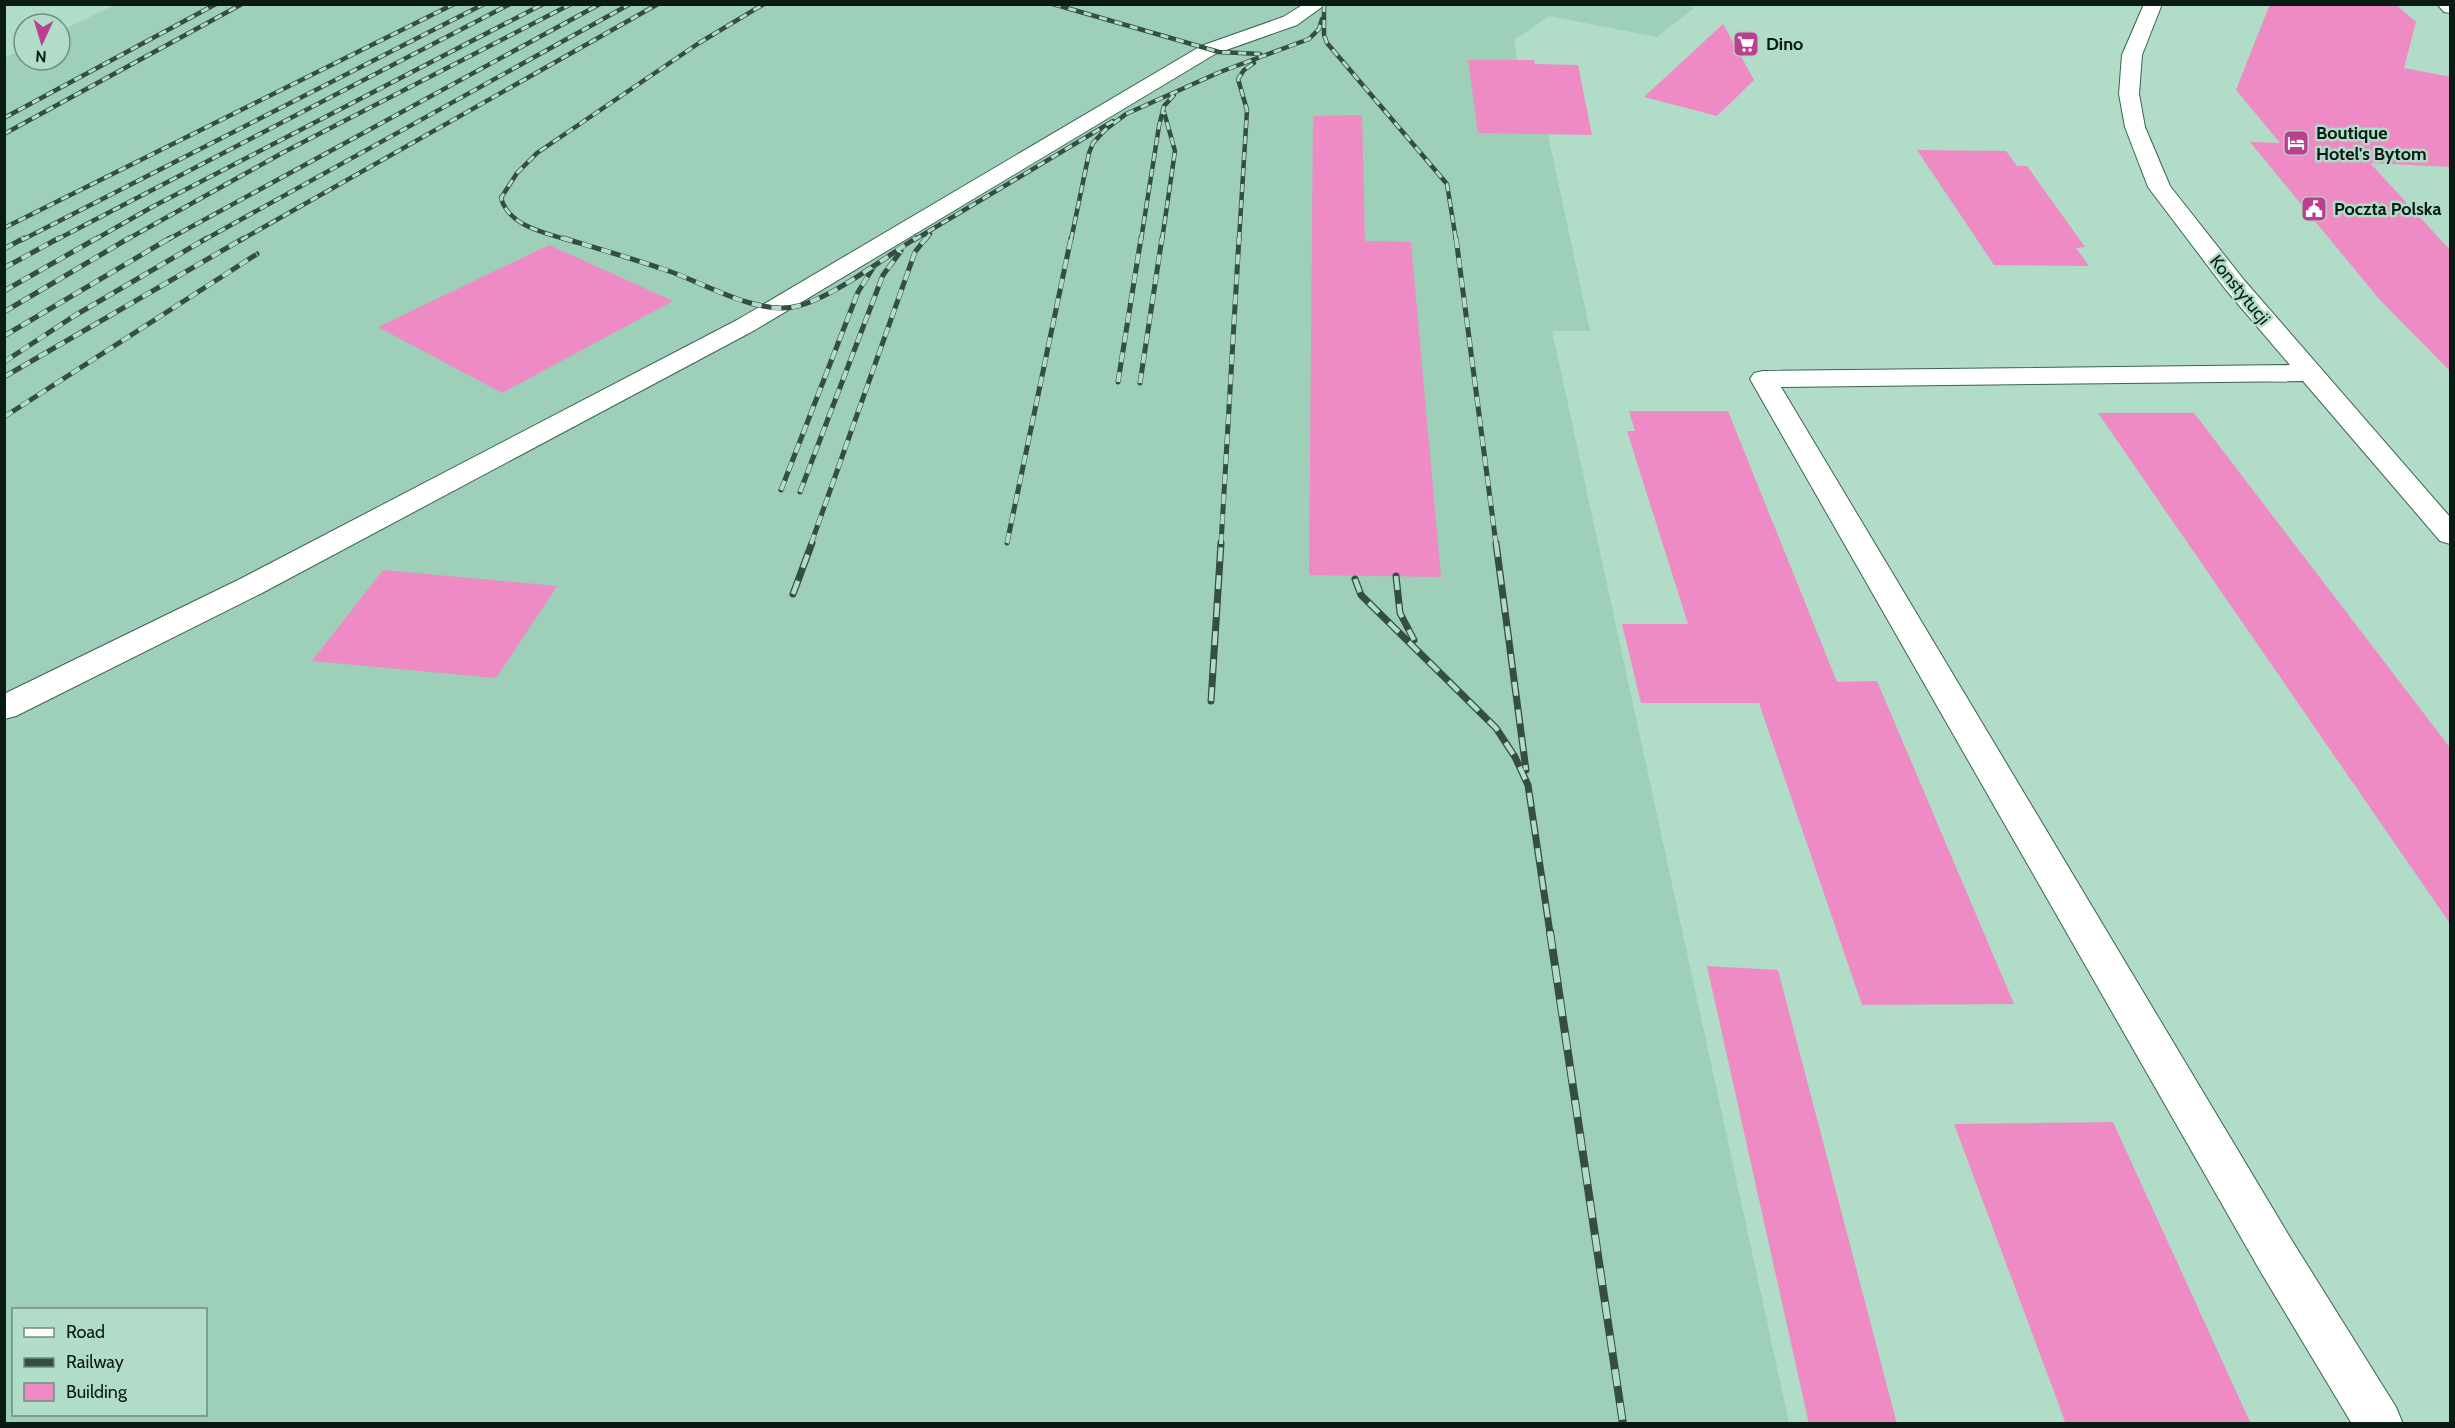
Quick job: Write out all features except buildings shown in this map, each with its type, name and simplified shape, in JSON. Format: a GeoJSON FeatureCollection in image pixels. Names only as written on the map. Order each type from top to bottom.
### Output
{"type":"FeatureCollection","features":[{"type":"Feature","properties":{"kind":"street"},"geometry":{"type":"LineString","coordinates":[[4,708],[251,586],[746,326],[1208,50],[1290,21],[1317,4]]}},
{"type":"Feature","properties":{"kind":"street","name":"Konstytucji"},"geometry":{"type":"LineString","coordinates":[[2153,4],[2132,55],[2129,94],[2135,127],[2159,187],[2235,285],[2451,535]]}},
{"type":"Feature","properties":{"kind":"street"},"geometry":{"type":"LineString","coordinates":[[2446,4],[2451,8]]}},
{"type":"Feature","properties":{"kind":"street"},"geometry":{"type":"LineString","coordinates":[[2310,373],[1762,379],[2269,1244],[2379,1424]]}},
{"type":"Feature","properties":{"kind":"shaded area"},"geometry":{"type":"Polygon","coordinates":[[[117,4],[1681,4],[1694,8],[1657,37],[1549,16],[1514,40],[1517,60],[1534,60],[1590,331],[1552,331],[1789,1423],[5,1424],[5,58],[12,54],[12,72],[72,72],[72,25],[117,4]]]}},
{"type":"Feature","properties":{"kind":"railway"},"geometry":{"type":"LineString","coordinates":[[4,118],[216,4]]}},
{"type":"Feature","properties":{"kind":"railway"},"geometry":{"type":"LineString","coordinates":[[4,134],[242,4]]}},
{"type":"Feature","properties":{"kind":"railway"},"geometry":{"type":"LineString","coordinates":[[4,228],[454,4]]}},
{"type":"Feature","properties":{"kind":"railway"},"geometry":{"type":"LineString","coordinates":[[22,240],[484,4]]}},
{"type":"Feature","properties":{"kind":"railway"},"geometry":{"type":"LineString","coordinates":[[56,240],[510,4]]}},
{"type":"Feature","properties":{"kind":"railway"},"geometry":{"type":"LineString","coordinates":[[94,240],[152,207],[543,4]]}},
{"type":"Feature","properties":{"kind":"railway"},"geometry":{"type":"LineString","coordinates":[[126,240],[284,152],[571,4]]}},
{"type":"Feature","properties":{"kind":"railway"},"geometry":{"type":"LineString","coordinates":[[167,240],[600,4]]}},
{"type":"Feature","properties":{"kind":"railway"},"geometry":{"type":"LineString","coordinates":[[204,240],[630,4]]}},
{"type":"Feature","properties":{"kind":"railway"},"geometry":{"type":"LineString","coordinates":[[241,240],[658,4]]}},
{"type":"Feature","properties":{"kind":"railway"},"geometry":{"type":"LineString","coordinates":[[568,240],[528,226],[511,215],[505,208],[501,198],[517,173],[537,153],[699,43],[764,4]]}},
{"type":"Feature","properties":{"kind":"railway"},"geometry":{"type":"LineString","coordinates":[[1053,4],[1219,52],[1260,54]]}},
{"type":"Feature","properties":{"kind":"railway"},"geometry":{"type":"LineString","coordinates":[[1324,4],[1324,35],[1327,43],[1447,184],[1456,240]]}},
{"type":"Feature","properties":{"kind":"railway"},"geometry":{"type":"LineString","coordinates":[[1071,240],[1089,153],[1093,143],[1105,130],[1126,114],[1220,72],[1309,39],[1319,29],[1322,19]]}},
{"type":"Feature","properties":{"kind":"railway"},"geometry":{"type":"LineString","coordinates":[[1239,240],[1247,110],[1238,79],[1244,70],[1254,63]]}},
{"type":"Feature","properties":{"kind":"railway"},"geometry":{"type":"LineString","coordinates":[[1141,240],[1159,126],[1164,106],[1174,95]]}},
{"type":"Feature","properties":{"kind":"railway"},"geometry":{"type":"LineString","coordinates":[[1162,240],[1175,151],[1164,112]]}},
{"type":"Feature","properties":{"kind":"railway"},"geometry":{"type":"LineString","coordinates":[[914,240],[1113,121]]}},
{"type":"Feature","properties":{"kind":"railway"},"geometry":{"type":"LineString","coordinates":[[925,240],[930,234]]}},
{"type":"Feature","properties":{"kind":"railway"},"geometry":{"type":"LineString","coordinates":[[4,249],[24,238]]}},
{"type":"Feature","properties":{"kind":"railway"},"geometry":{"type":"LineString","coordinates":[[4,268],[59,238]]}},
{"type":"Feature","properties":{"kind":"railway"},"geometry":{"type":"LineString","coordinates":[[4,291],[97,238]]}},
{"type":"Feature","properties":{"kind":"railway"},"geometry":{"type":"LineString","coordinates":[[4,312],[129,238]]}},
{"type":"Feature","properties":{"kind":"railway"},"geometry":{"type":"LineString","coordinates":[[4,336],[170,238]]}},
{"type":"Feature","properties":{"kind":"railway"},"geometry":{"type":"LineString","coordinates":[[4,362],[74,316],[207,238]]}},
{"type":"Feature","properties":{"kind":"railway"},"geometry":{"type":"LineString","coordinates":[[4,377],[244,238]]}},
{"type":"Feature","properties":{"kind":"railway"},"geometry":{"type":"LineString","coordinates":[[563,238],[678,274],[748,302],[765,307],[782,308],[798,306],[827,294],[916,238]]}},
{"type":"Feature","properties":{"kind":"railway"},"geometry":{"type":"LineString","coordinates":[[811,544],[915,252],[926,238]]}},
{"type":"Feature","properties":{"kind":"railway"},"geometry":{"type":"LineString","coordinates":[[1007,543],[1071,238]]}},
{"type":"Feature","properties":{"kind":"railway"},"geometry":{"type":"LineString","coordinates":[[1118,382],[1141,238]]}},
{"type":"Feature","properties":{"kind":"railway"},"geometry":{"type":"LineString","coordinates":[[1140,383],[1162,238]]}},
{"type":"Feature","properties":{"kind":"railway"},"geometry":{"type":"LineString","coordinates":[[1221,544],[1239,238]]}},
{"type":"Feature","properties":{"kind":"railway"},"geometry":{"type":"LineString","coordinates":[[1456,238],[1496,544]]}},
{"type":"Feature","properties":{"kind":"railway"},"geometry":{"type":"LineString","coordinates":[[800,492],[883,275],[901,251]]}},
{"type":"Feature","properties":{"kind":"railway"},"geometry":{"type":"LineString","coordinates":[[4,417],[257,254]]}},
{"type":"Feature","properties":{"kind":"railway"},"geometry":{"type":"LineString","coordinates":[[781,490],[858,292],[873,268]]}},
{"type":"Feature","properties":{"kind":"railway"},"geometry":{"type":"LineString","coordinates":[[793,594],[812,543]]}},
{"type":"Feature","properties":{"kind":"railway"},"geometry":{"type":"LineString","coordinates":[[1211,701],[1221,543]]}},
{"type":"Feature","properties":{"kind":"railway"},"geometry":{"type":"LineString","coordinates":[[1496,543],[1526,770]]}},
{"type":"Feature","properties":{"kind":"railway"},"geometry":{"type":"LineString","coordinates":[[1396,576],[1400,613],[1414,640]]}},
{"type":"Feature","properties":{"kind":"railway"},"geometry":{"type":"LineString","coordinates":[[1355,579],[1361,595],[1496,728],[1515,757],[1528,785],[1550,933]]}},
{"type":"Feature","properties":{"kind":"railway"},"geometry":{"type":"LineString","coordinates":[[1550,932],[1623,1424]]}},
{"type":"Feature","properties":{"kind":"place","name":"Dino"},"geometry":{"type":"Point","coordinates":[1746,44]}},
{"type":"Feature","properties":{"kind":"place","name":"Boutique Hotel's Bytom"},"geometry":{"type":"Point","coordinates":[2296,143]}},
{"type":"Feature","properties":{"kind":"place","name":"Poczta Polska"},"geometry":{"type":"Point","coordinates":[2314,209]}}]}
